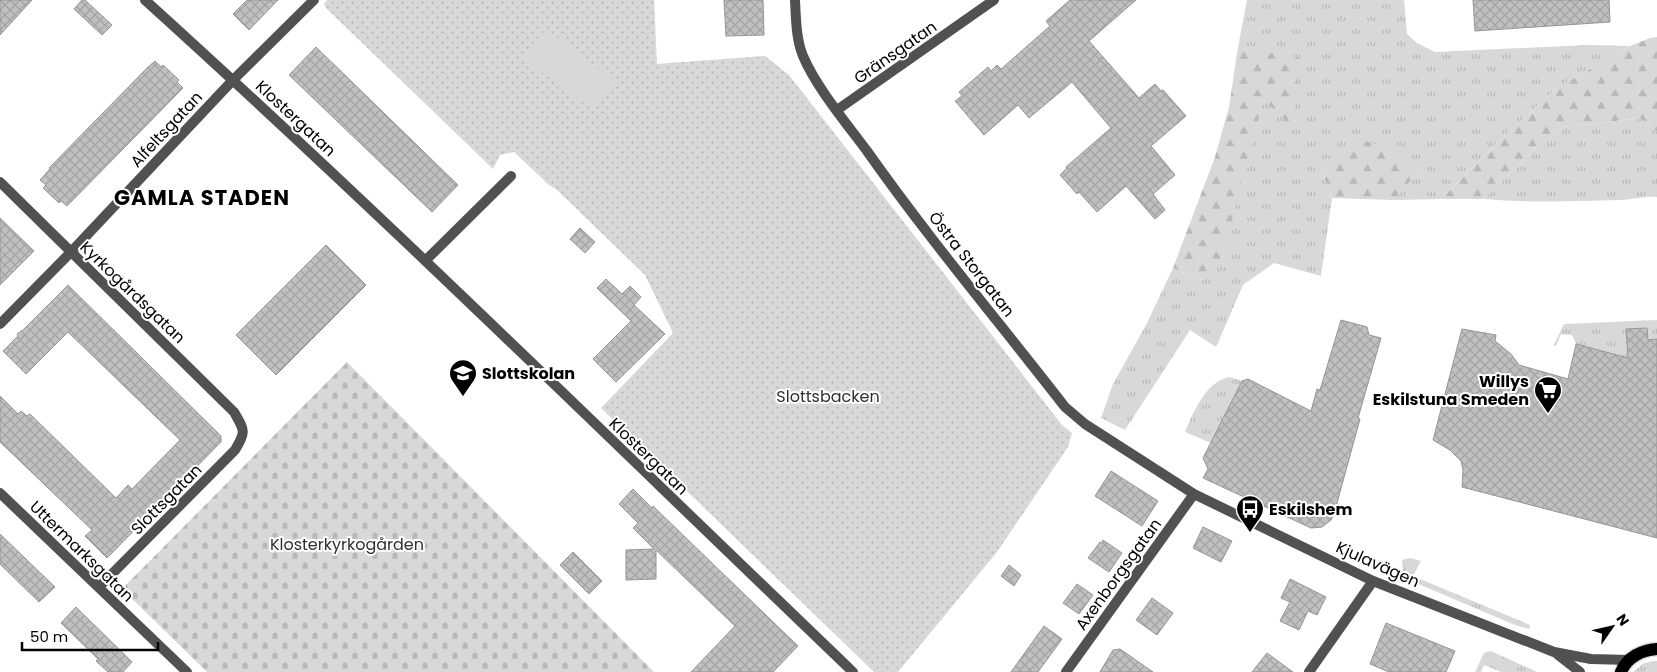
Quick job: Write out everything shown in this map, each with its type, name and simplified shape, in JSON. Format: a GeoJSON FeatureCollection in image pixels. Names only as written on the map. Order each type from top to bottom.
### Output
{"type":"FeatureCollection","features":[{"type":"Feature","properties":{"kind":"main road"},"geometry":{"type":"LineString","coordinates":[[1621,672],[1629,660],[1654,647]]}},
{"type":"Feature","properties":{"kind":"street","name":"Klostergatan"},"geometry":{"type":"LineString","coordinates":[[145,0],[426,260],[597,428],[853,672]]}},
{"type":"Feature","properties":{"kind":"street","name":"Alfeltsgatan"},"geometry":{"type":"LineString","coordinates":[[0,324],[71,252],[233,80],[314,0]]}},
{"type":"Feature","properties":{"kind":"street","name":"Östra Storgatan"},"geometry":{"type":"LineString","coordinates":[[795,0],[799,39],[803,56],[812,73],[895,191],[1065,407],[1085,424],[1194,494]]}},
{"type":"Feature","properties":{"kind":"street","name":"Gränsgatan"},"geometry":{"type":"LineString","coordinates":[[837,110],[994,0]]}},
{"type":"Feature","properties":{"kind":"street"},"geometry":{"type":"LineString","coordinates":[[426,260],[511,176]]}},
{"type":"Feature","properties":{"kind":"street","name":"Kyrkogårdsgatan"},"geometry":{"type":"LineString","coordinates":[[0,182],[234,412],[242,426]]}},
{"type":"Feature","properties":{"kind":"street","name":"Slottsgatan"},"geometry":{"type":"LineString","coordinates":[[99,587],[235,450],[244,435],[242,426]]}},
{"type":"Feature","properties":{"kind":"street","name":"Uttermarksgatan"},"geometry":{"type":"LineString","coordinates":[[0,493],[187,672]]}},
{"type":"Feature","properties":{"kind":"street","name":"Kjulavägen"},"geometry":{"type":"LineString","coordinates":[[1194,494],[1373,581],[1554,652],[1591,659],[1629,660]]}},
{"type":"Feature","properties":{"kind":"street","name":"Axenborgsgatan"},"geometry":{"type":"LineString","coordinates":[[1066,672],[1194,494]]}},
{"type":"Feature","properties":{"kind":"street"},"geometry":{"type":"LineString","coordinates":[[1309,672],[1373,581]]}},
{"type":"Feature","properties":{"kind":"street","name":"Kjulavägen"},"geometry":{"type":"LineString","coordinates":[[1554,652],[1580,672]]}},
{"type":"Feature","properties":{"kind":"green space","name":"Slottsbacken"},"geometry":{"type":"Polygon","coordinates":[[[327,0],[654,0],[657,64],[765,56],[789,75],[1062,425],[1072,433],[1068,447],[997,552],[898,672],[874,672],[601,408],[673,333],[645,275],[556,189],[549,185],[514,152],[500,155],[493,169],[327,9],[324,4],[327,0]]]}},
{"type":"Feature","properties":{"kind":"green space"},"geometry":{"type":"Polygon","coordinates":[[[1247,0],[1404,0],[1407,34],[1417,43],[1435,52],[1588,45],[1630,46],[1557,88],[1500,140],[1441,199],[1394,200],[1417,173],[1323,175],[1332,198],[1321,276],[1274,263],[1243,285],[1216,347],[1190,330],[1125,430],[1101,418],[1113,384],[1146,325],[1173,268],[1201,280],[1244,168],[1263,98],[1293,127],[1261,52],[1238,47],[1247,0]]]}},
{"type":"Feature","properties":{"kind":"green space"},"geometry":{"type":"Polygon","coordinates":[[[545,29],[616,81],[594,110],[523,59],[545,29]]]}},
{"type":"Feature","properties":{"kind":"green space"},"geometry":{"type":"Polygon","coordinates":[[[1657,37],[1657,132],[1640,118],[1564,127],[1534,149],[1484,199],[1441,199],[1500,140],[1557,88],[1630,46],[1657,37]]]}},
{"type":"Feature","properties":{"kind":"green space"},"geometry":{"type":"Polygon","coordinates":[[[1238,47],[1300,58],[1293,128],[1263,99],[1242,177],[1225,253],[1201,280],[1173,268],[1215,157],[1229,107],[1238,47]]]}},
{"type":"Feature","properties":{"kind":"green space"},"geometry":{"type":"Polygon","coordinates":[[[1640,118],[1657,132],[1657,197],[1624,200],[1552,201],[1484,199],[1534,149],[1564,127],[1640,118]]]}},
{"type":"Feature","properties":{"kind":"green space"},"geometry":{"type":"Polygon","coordinates":[[[1361,140],[1395,150],[1417,173],[1394,200],[1332,198],[1323,175],[1361,140]]]}},
{"type":"Feature","properties":{"kind":"green space"},"geometry":{"type":"Polygon","coordinates":[[[1657,320],[1657,339],[1648,340],[1647,328],[1627,329],[1627,357],[1613,358],[1576,344],[1572,335],[1561,334],[1556,346],[1554,345],[1564,324],[1657,320]]]}},
{"type":"Feature","properties":{"kind":"green space","name":"Klosterkyrkogården"},"geometry":{"type":"Polygon","coordinates":[[[347,362],[654,672],[207,672],[122,589],[347,362]]]}},
{"type":"Feature","properties":{"kind":"green space"},"geometry":{"type":"Polygon","coordinates":[[[1230,377],[1242,381],[1211,443],[1185,432],[1202,398],[1214,384],[1230,377]]]}},
{"type":"Feature","properties":{"kind":"green space"},"geometry":{"type":"Polygon","coordinates":[[[1410,558],[1421,561],[1413,576],[1530,625],[1529,629],[1515,625],[1409,580],[1403,572],[1402,560],[1410,558]]]}},
{"type":"Feature","properties":{"kind":"green space"},"geometry":{"type":"Polygon","coordinates":[[[1490,651],[1537,672],[1501,672],[1484,665],[1481,672],[1475,672],[1484,653],[1490,651]]]}},
{"type":"Feature","properties":{"kind":"green space"},"geometry":{"type":"Polygon","coordinates":[[[1657,661],[1657,672],[1633,672],[1644,663],[1657,661]]]}},
{"type":"Feature","properties":{"kind":"building"},"geometry":{"type":"Polygon","coordinates":[[[0,0],[32,0],[0,35],[0,0]]]}},
{"type":"Feature","properties":{"kind":"building"},"geometry":{"type":"Polygon","coordinates":[[[82,0],[85,0],[112,25],[102,35],[74,9],[82,0]]]}},
{"type":"Feature","properties":{"kind":"building"},"geometry":{"type":"Polygon","coordinates":[[[247,0],[278,0],[249,30],[233,14],[247,0]]]}},
{"type":"Feature","properties":{"kind":"building"},"geometry":{"type":"Polygon","coordinates":[[[724,0],[763,0],[764,35],[726,36],[724,0]]]}},
{"type":"Feature","properties":{"kind":"building"},"geometry":{"type":"Polygon","coordinates":[[[1070,0],[1136,0],[1089,41],[1139,98],[1155,84],[1161,91],[1163,90],[1186,116],[1151,146],[1175,175],[1153,194],[1165,210],[1155,219],[1126,186],[1097,212],[1060,175],[1066,167],[1111,128],[1072,82],[1029,118],[1018,105],[984,135],[955,101],[962,96],[959,92],[988,67],[991,71],[997,65],[1001,69],[1050,26],[1046,21],[1070,0]]]}},
{"type":"Feature","properties":{"kind":"building"},"geometry":{"type":"Polygon","coordinates":[[[1473,0],[1609,0],[1610,22],[1475,31],[1473,0]]]}},
{"type":"Feature","properties":{"kind":"building"},"geometry":{"type":"Polygon","coordinates":[[[316,47],[458,185],[432,212],[289,75],[316,47]]]}},
{"type":"Feature","properties":{"kind":"building"},"geometry":{"type":"Polygon","coordinates":[[[155,61],[161,67],[163,65],[179,80],[177,82],[183,88],[67,206],[61,201],[59,203],[43,188],[46,185],[40,180],[49,168],[155,61]]]}},
{"type":"Feature","properties":{"kind":"building"},"geometry":{"type":"Polygon","coordinates":[[[0,218],[34,251],[0,285],[0,218]]]}},
{"type":"Feature","properties":{"kind":"building"},"geometry":{"type":"Polygon","coordinates":[[[580,228],[595,242],[585,253],[570,239],[580,228]]]}},
{"type":"Feature","properties":{"kind":"building"},"geometry":{"type":"Polygon","coordinates":[[[326,245],[366,285],[276,375],[236,335],[326,245]]]}},
{"type":"Feature","properties":{"kind":"building"},"geometry":{"type":"Polygon","coordinates":[[[606,279],[622,294],[630,286],[641,297],[634,305],[665,334],[616,382],[593,359],[631,321],[597,288],[606,279]]]}},
{"type":"Feature","properties":{"kind":"building"},"geometry":{"type":"Polygon","coordinates":[[[68,285],[221,436],[221,442],[107,558],[85,536],[92,530],[0,442],[0,396],[18,414],[21,411],[27,416],[30,414],[116,498],[128,485],[132,489],[180,440],[68,332],[26,374],[3,351],[18,336],[17,334],[68,285]]]}},
{"type":"Feature","properties":{"kind":"building"},"geometry":{"type":"Polygon","coordinates":[[[1341,320],[1367,327],[1369,335],[1381,338],[1358,418],[1360,419],[1334,514],[1331,520],[1322,527],[1311,528],[1203,478],[1208,469],[1203,458],[1242,381],[1248,379],[1311,411],[1317,389],[1320,390],[1341,320]]]}},
{"type":"Feature","properties":{"kind":"building","name":"Willys Eskilstuna Smeden"},"geometry":{"type":"Polygon","coordinates":[[[1647,328],[1648,340],[1657,339],[1657,538],[1462,487],[1463,470],[1461,461],[1450,450],[1433,440],[1462,329],[1496,335],[1495,341],[1511,354],[1519,365],[1568,379],[1576,344],[1628,358],[1626,329],[1647,328]]]}},
{"type":"Feature","properties":{"kind":"building"},"geometry":{"type":"Polygon","coordinates":[[[1111,471],[1158,501],[1142,526],[1095,496],[1111,471]]]}},
{"type":"Feature","properties":{"kind":"building"},"geometry":{"type":"Polygon","coordinates":[[[633,489],[798,646],[773,672],[691,672],[735,626],[656,550],[656,579],[626,580],[626,550],[654,549],[633,528],[638,523],[619,504],[633,489]]]}},
{"type":"Feature","properties":{"kind":"building"},"geometry":{"type":"Polygon","coordinates":[[[1203,527],[1232,541],[1221,562],[1193,548],[1203,527]]]}},
{"type":"Feature","properties":{"kind":"building"},"geometry":{"type":"Polygon","coordinates":[[[0,534],[55,587],[39,602],[0,564],[0,534]]]}},
{"type":"Feature","properties":{"kind":"building"},"geometry":{"type":"Polygon","coordinates":[[[1103,540],[1122,553],[1109,572],[1088,558],[1103,540]]]}},
{"type":"Feature","properties":{"kind":"building"},"geometry":{"type":"Polygon","coordinates":[[[573,552],[602,581],[589,594],[560,565],[573,552]]]}},
{"type":"Feature","properties":{"kind":"building"},"geometry":{"type":"Polygon","coordinates":[[[1009,565],[1021,575],[1014,586],[1001,576],[1009,565]]]}},
{"type":"Feature","properties":{"kind":"building"},"geometry":{"type":"Polygon","coordinates":[[[1290,579],[1326,597],[1317,615],[1308,611],[1299,630],[1280,621],[1290,602],[1281,598],[1290,579]]]}},
{"type":"Feature","properties":{"kind":"building"},"geometry":{"type":"Polygon","coordinates":[[[1077,584],[1093,595],[1079,614],[1063,603],[1077,584]]]}},
{"type":"Feature","properties":{"kind":"building"},"geometry":{"type":"Polygon","coordinates":[[[1152,598],[1173,613],[1157,635],[1136,620],[1152,598]]]}},
{"type":"Feature","properties":{"kind":"building"},"geometry":{"type":"Polygon","coordinates":[[[76,607],[132,662],[123,672],[108,672],[96,661],[98,659],[61,623],[76,607]]]}},
{"type":"Feature","properties":{"kind":"building"},"geometry":{"type":"Polygon","coordinates":[[[1386,623],[1455,651],[1446,672],[1389,672],[1370,664],[1386,623]]]}},
{"type":"Feature","properties":{"kind":"building"},"geometry":{"type":"Polygon","coordinates":[[[1044,626],[1062,639],[1038,672],[1011,672],[1044,626]]]}},
{"type":"Feature","properties":{"kind":"building"},"geometry":{"type":"Polygon","coordinates":[[[1120,649],[1153,672],[1100,672],[1113,650],[1120,649]]]}},
{"type":"Feature","properties":{"kind":"building"},"geometry":{"type":"Polygon","coordinates":[[[1267,653],[1293,672],[1252,672],[1267,653]]]}},
{"type":"Feature","properties":{"kind":"place","name":"Slottskolan"},"geometry":{"type":"Point","coordinates":[463,397]}},
{"type":"Feature","properties":{"kind":"place","name":"Willys Eskilstuna Smeden"},"geometry":{"type":"Point","coordinates":[1548,414]}},
{"type":"Feature","properties":{"kind":"place","name":"Eskilshem"},"geometry":{"type":"Point","coordinates":[1250,533]}},
{"type":"Feature","properties":{"kind":"district","name":"GAMLA STADEN"},"geometry":{"type":"Point","coordinates":[202,198]}}]}
